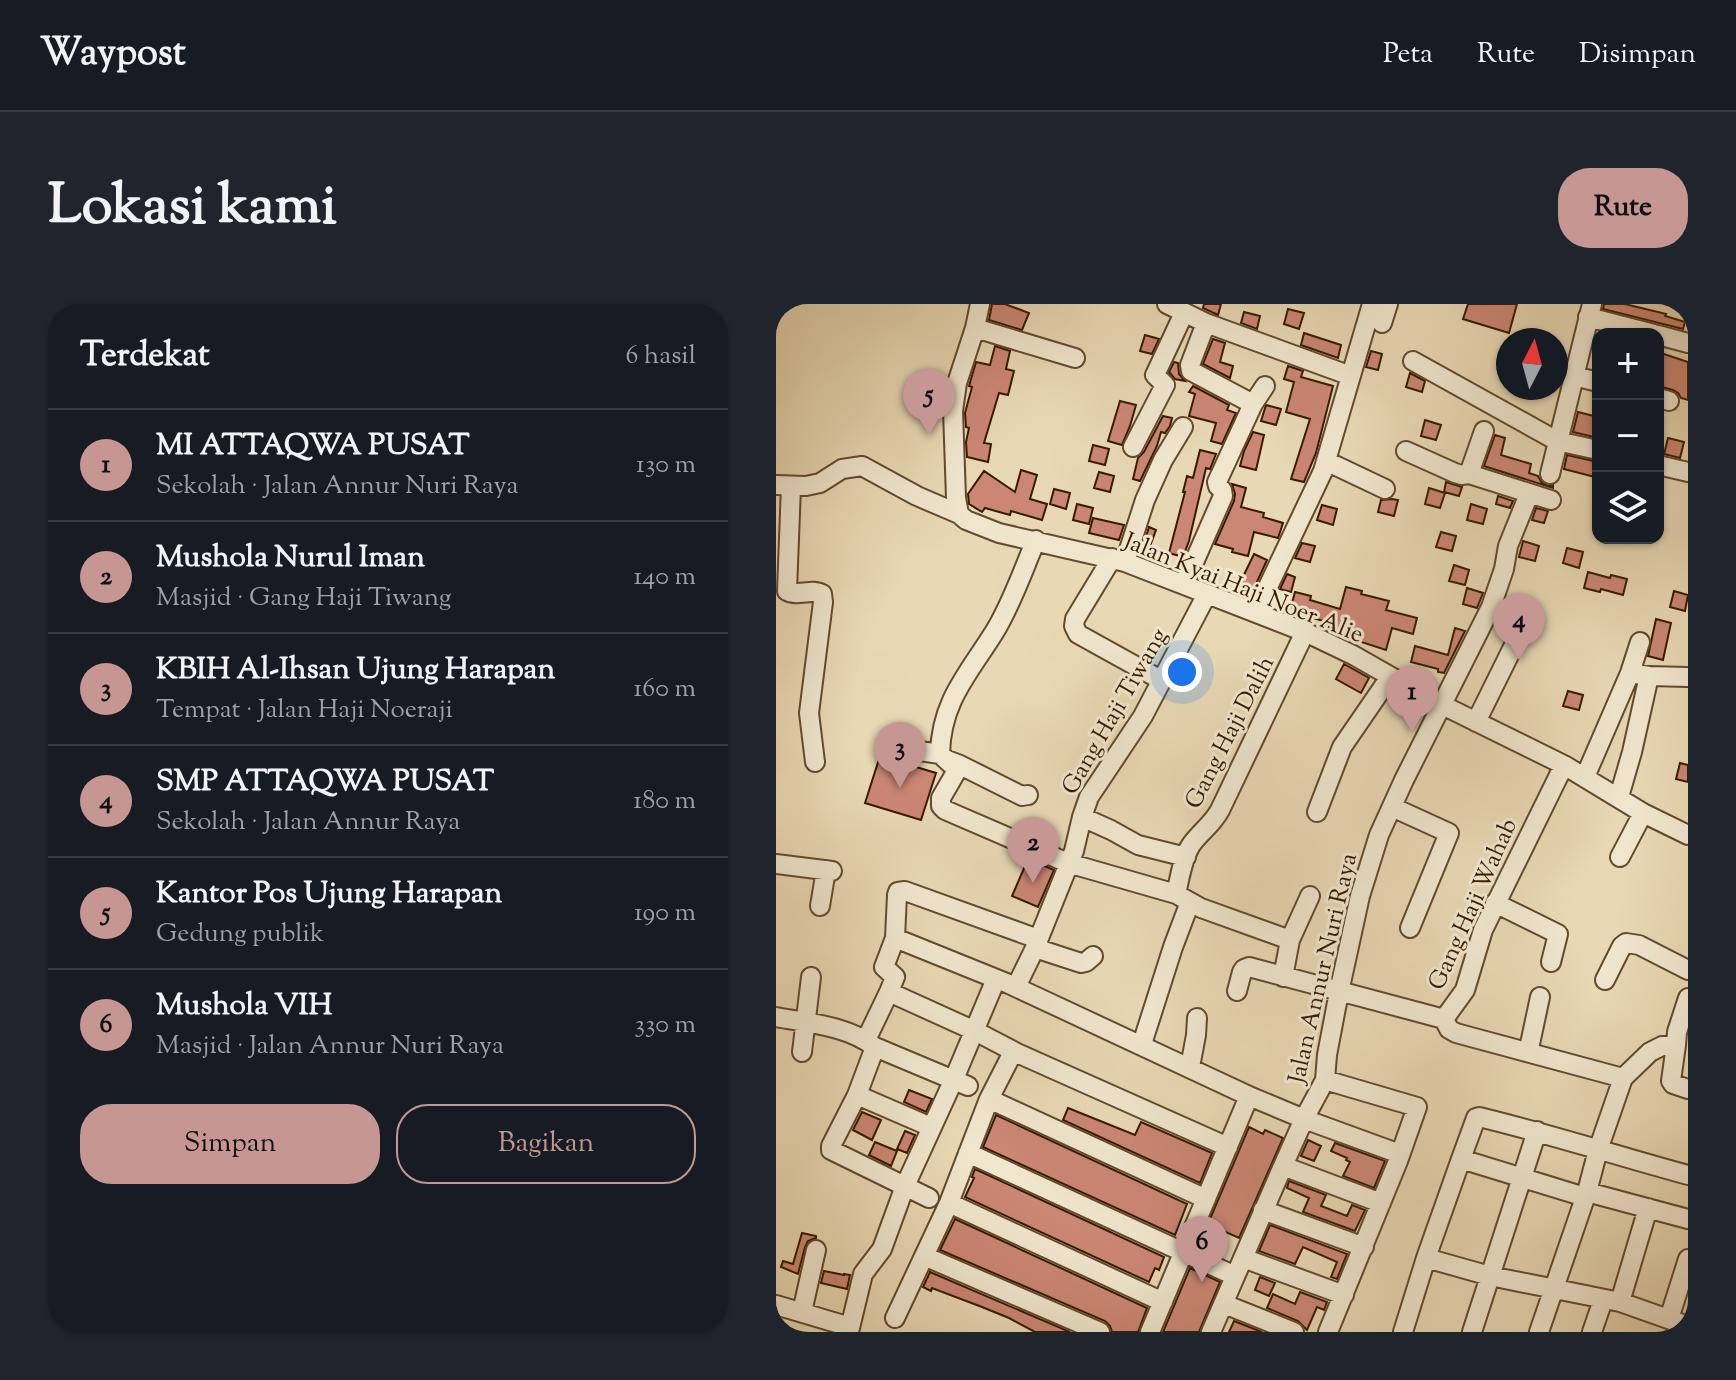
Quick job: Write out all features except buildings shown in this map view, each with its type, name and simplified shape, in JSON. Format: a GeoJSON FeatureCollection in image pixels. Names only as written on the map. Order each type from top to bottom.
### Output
{"type":"FeatureCollection","features":[{"type":"Feature","properties":{"kind":"street"},"geometry":{"type":"LineString","coordinates":[[959,514],[953,411],[957,383],[980,304]]}},
{"type":"Feature","properties":{"kind":"street"},"geometry":{"type":"LineString","coordinates":[[1256,612],[1326,461],[1372,304]]}},
{"type":"Feature","properties":{"kind":"street"},"geometry":{"type":"LineString","coordinates":[[1382,323],[1388,304]]}},
{"type":"Feature","properties":{"kind":"street"},"geometry":{"type":"LineString","coordinates":[[1133,447],[1165,385],[1155,374],[1175,308],[1206,323],[1351,376]]}},
{"type":"Feature","properties":{"kind":"street"},"geometry":{"type":"LineString","coordinates":[[1550,474],[1590,311],[1639,328]]}},
{"type":"Feature","properties":{"kind":"street"},"geometry":{"type":"LineString","coordinates":[[1206,323],[1190,365],[1191,371],[1253,404]]}},
{"type":"Feature","properties":{"kind":"street"},"geometry":{"type":"LineString","coordinates":[[975,328],[1075,358]]}},
{"type":"Feature","properties":{"kind":"street"},"geometry":{"type":"LineString","coordinates":[[1664,336],[1688,343]]}},
{"type":"Feature","properties":{"kind":"street"},"geometry":{"type":"LineString","coordinates":[[1413,361],[1557,441],[1592,449]]}},
{"type":"Feature","properties":{"kind":"street"},"geometry":{"type":"LineString","coordinates":[[1574,376],[1592,380]]}},
{"type":"Feature","properties":{"kind":"street"},"geometry":{"type":"LineString","coordinates":[[1184,585],[1223,496],[1217,482],[1253,404],[1265,386]]}},
{"type":"Feature","properties":{"kind":"street"},"geometry":{"type":"LineString","coordinates":[[1161,680],[1078,634],[1075,619],[1119,560],[1163,460],[1183,427]]}},
{"type":"Feature","properties":{"kind":"street"},"geometry":{"type":"LineString","coordinates":[[1469,474],[1484,431]]}},
{"type":"Feature","properties":{"kind":"street"},"geometry":{"type":"LineString","coordinates":[[1406,451],[1455,473],[1469,474],[1551,500]]}},
{"type":"Feature","properties":{"kind":"street"},"geometry":{"type":"LineString","coordinates":[[1326,461],[1385,489]]}},
{"type":"Feature","properties":{"kind":"street"},"geometry":{"type":"LineString","coordinates":[[1664,466],[1687,469]]}},
{"type":"Feature","properties":{"kind":"street","name":"Jalan Kyai Haji Noer Alie"},"geometry":{"type":"LineString","coordinates":[[783,485],[820,483],[842,469],[856,467],[999,533],[1119,560],[1256,612],[1353,655],[1443,705],[1564,765],[1643,813],[1688,835]]}},
{"type":"Feature","properties":{"kind":"street"},"geometry":{"type":"LineString","coordinates":[[783,485],[787,591],[817,591],[822,594],[823,602],[809,713],[815,762]]}},
{"type":"Feature","properties":{"kind":"street","name":"Jalan Annur Nuri Raya"},"geometry":{"type":"LineString","coordinates":[[1211,1332],[1304,1119],[1325,1080],[1327,1055],[1360,896],[1379,835],[1491,607],[1508,546],[1529,494]]}},
{"type":"Feature","properties":{"kind":"street"},"geometry":{"type":"LineString","coordinates":[[1036,540],[996,629],[959,683],[942,726],[942,756],[956,772],[941,798],[945,810],[1068,863],[1183,898],[1201,908],[1290,940]]}},
{"type":"Feature","properties":{"kind":"street","name":"Gang Haji Tiwang"},"geometry":{"type":"LineString","coordinates":[[1016,987],[1074,851],[1089,797],[1137,726],[1207,594]]}},
{"type":"Feature","properties":{"kind":"street","name":"Gang Haji Dalih"},"geometry":{"type":"LineString","coordinates":[[1142,1044],[1173,947],[1183,898],[1186,857],[1191,845],[1220,810],[1305,632]]}},
{"type":"Feature","properties":{"kind":"street"},"geometry":{"type":"LineString","coordinates":[[1476,722],[1519,635]]}},
{"type":"Feature","properties":{"kind":"street"},"geometry":{"type":"LineString","coordinates":[[1585,777],[1630,673],[1640,642]]}},
{"type":"Feature","properties":{"kind":"street"},"geometry":{"type":"LineString","coordinates":[[1630,673],[1688,677]]}},
{"type":"Feature","properties":{"kind":"street"},"geometry":{"type":"LineString","coordinates":[[1619,797],[1649,676]]}},
{"type":"Feature","properties":{"kind":"street"},"geometry":{"type":"LineString","coordinates":[[1317,812],[1342,747],[1390,677]]}},
{"type":"Feature","properties":{"kind":"street"},"geometry":{"type":"LineString","coordinates":[[886,746],[942,756],[1022,796],[1028,795]]}},
{"type":"Feature","properties":{"kind":"street","name":"Gang Haji Wahab"},"geometry":{"type":"LineString","coordinates":[[1444,1019],[1465,990],[1483,930],[1564,765]]}},
{"type":"Feature","properties":{"kind":"street"},"geometry":{"type":"LineString","coordinates":[[1392,807],[1449,833],[1410,928]]}},
{"type":"Feature","properties":{"kind":"street"},"geometry":{"type":"LineString","coordinates":[[1620,857],[1643,813]]}},
{"type":"Feature","properties":{"kind":"street"},"geometry":{"type":"LineString","coordinates":[[1082,817],[1138,845],[1186,857]]}},
{"type":"Feature","properties":{"kind":"street"},"geometry":{"type":"LineString","coordinates":[[776,864],[829,870],[820,906]]}},
{"type":"Feature","properties":{"kind":"street"},"geometry":{"type":"LineString","coordinates":[[929,1198],[831,1150],[857,1095],[895,977],[884,967],[895,938],[898,892],[905,891],[1081,963],[1093,956]]}},
{"type":"Feature","properties":{"kind":"street"},"geometry":{"type":"LineString","coordinates":[[1283,977],[1290,940],[1310,896]]}},
{"type":"Feature","properties":{"kind":"street"},"geometry":{"type":"LineString","coordinates":[[1495,903],[1558,934],[1551,962]]}},
{"type":"Feature","properties":{"kind":"street"},"geometry":{"type":"LineString","coordinates":[[895,938],[1016,987],[1249,1096],[1400,1154]]}},
{"type":"Feature","properties":{"kind":"street"},"geometry":{"type":"LineString","coordinates":[[1605,980],[1626,943],[1639,945],[1688,970]]}},
{"type":"Feature","properties":{"kind":"street"},"geometry":{"type":"LineString","coordinates":[[1237,991],[1242,972],[1249,967],[1444,1019],[1449,1029],[1456,1033],[1623,1078]]}},
{"type":"Feature","properties":{"kind":"street"},"geometry":{"type":"LineString","coordinates":[[802,1052],[811,977]]}},
{"type":"Feature","properties":{"kind":"street"},"geometry":{"type":"LineString","coordinates":[[776,1305],[849,1329],[863,1274],[882,1249],[931,1127],[961,1083],[975,1031],[996,979]]}},
{"type":"Feature","properties":{"kind":"street"},"geometry":{"type":"LineString","coordinates":[[889,992],[1228,1147]]}},
{"type":"Feature","properties":{"kind":"street"},"geometry":{"type":"LineString","coordinates":[[1526,1052],[1540,997]]}},
{"type":"Feature","properties":{"kind":"street"},"geometry":{"type":"LineString","coordinates":[[1688,998],[1677,1032],[1671,1081],[1688,1089]]}},
{"type":"Feature","properties":{"kind":"street"},"geometry":{"type":"LineString","coordinates":[[776,1017],[841,1031],[961,1083]]}},
{"type":"Feature","properties":{"kind":"street"},"geometry":{"type":"LineString","coordinates":[[1190,1067],[1197,1018]]}},
{"type":"Feature","properties":{"kind":"street"},"geometry":{"type":"LineString","coordinates":[[1539,1332],[1623,1078],[1650,1052],[1662,1046],[1676,1045]]}},
{"type":"Feature","properties":{"kind":"street"},"geometry":{"type":"LineString","coordinates":[[895,1318],[949,1203],[989,1099],[1009,1057],[1017,1053]]}},
{"type":"Feature","properties":{"kind":"street"},"geometry":{"type":"LineString","coordinates":[[1325,1080],[1416,1106],[1364,1247],[1328,1332]]}},
{"type":"Feature","properties":{"kind":"street"},"geometry":{"type":"LineString","coordinates":[[857,1095],[931,1127]]}},
{"type":"Feature","properties":{"kind":"street"},"geometry":{"type":"LineString","coordinates":[[1150,1332],[1249,1096]]}},
{"type":"Feature","properties":{"kind":"street"},"geometry":{"type":"LineString","coordinates":[[989,1099],[1206,1199]]}},
{"type":"Feature","properties":{"kind":"street"},"geometry":{"type":"LineString","coordinates":[[1403,1332],[1477,1117],[1537,1131],[1688,1175]]}},
{"type":"Feature","properties":{"kind":"street"},"geometry":{"type":"LineString","coordinates":[[1472,1332],[1537,1131]]}},
{"type":"Feature","properties":{"kind":"street"},"geometry":{"type":"LineString","coordinates":[[968,1153],[1235,1276]]}},
{"type":"Feature","properties":{"kind":"street"},"geometry":{"type":"LineString","coordinates":[[1461,1159],[1521,1178],[1688,1219]]}},
{"type":"Feature","properties":{"kind":"street"},"geometry":{"type":"LineString","coordinates":[[1283,1166],[1381,1203]]}},
{"type":"Feature","properties":{"kind":"street"},"geometry":{"type":"LineString","coordinates":[[949,1203],[1163,1302]]}},
{"type":"Feature","properties":{"kind":"street"},"geometry":{"type":"LineString","coordinates":[[1592,1332],[1611,1301],[1648,1208]]}},
{"type":"Feature","properties":{"kind":"street"},"geometry":{"type":"LineString","coordinates":[[1263,1210],[1364,1247]]}},
{"type":"Feature","properties":{"kind":"street"},"geometry":{"type":"LineString","coordinates":[[802,1312],[816,1250]]}},
{"type":"Feature","properties":{"kind":"street"},"geometry":{"type":"LineString","coordinates":[[924,1256],[1100,1332]]}},
{"type":"Feature","properties":{"kind":"street"},"geometry":{"type":"LineString","coordinates":[[1243,1258],[1344,1295]]}},
{"type":"Feature","properties":{"kind":"street"},"geometry":{"type":"LineString","coordinates":[[1426,1258],[1490,1276],[1611,1301],[1662,1322],[1688,1326]]}},
{"type":"Feature","properties":{"kind":"street"},"geometry":{"type":"LineString","coordinates":[[1662,1322],[1688,1259]]}},
{"type":"Feature","properties":{"kind":"street"},"geometry":{"type":"LineString","coordinates":[[1224,1304],[1294,1332]]}},
{"type":"Feature","properties":{"kind":"place","name":"Kantor Pos Ujung Harapan"},"geometry":{"type":"Point","coordinates":[929,435]}},
{"type":"Feature","properties":{"kind":"place","name":"SMP ATTAQWA PUSAT"},"geometry":{"type":"Point","coordinates":[1519,660]}},
{"type":"Feature","properties":{"kind":"place","name":"MI ATTAQWA PUSAT"},"geometry":{"type":"Point","coordinates":[1412,732]}},
{"type":"Feature","properties":{"kind":"place","name":"KBIH Al-Ihsan Ujung Harapan"},"geometry":{"type":"Point","coordinates":[900,788]}},
{"type":"Feature","properties":{"kind":"place","name":"Mushola Nurul Iman"},"geometry":{"type":"Point","coordinates":[1033,883]}},
{"type":"Feature","properties":{"kind":"place","name":"Mushola VIH"},"geometry":{"type":"Point","coordinates":[1202,1282]}}]}
